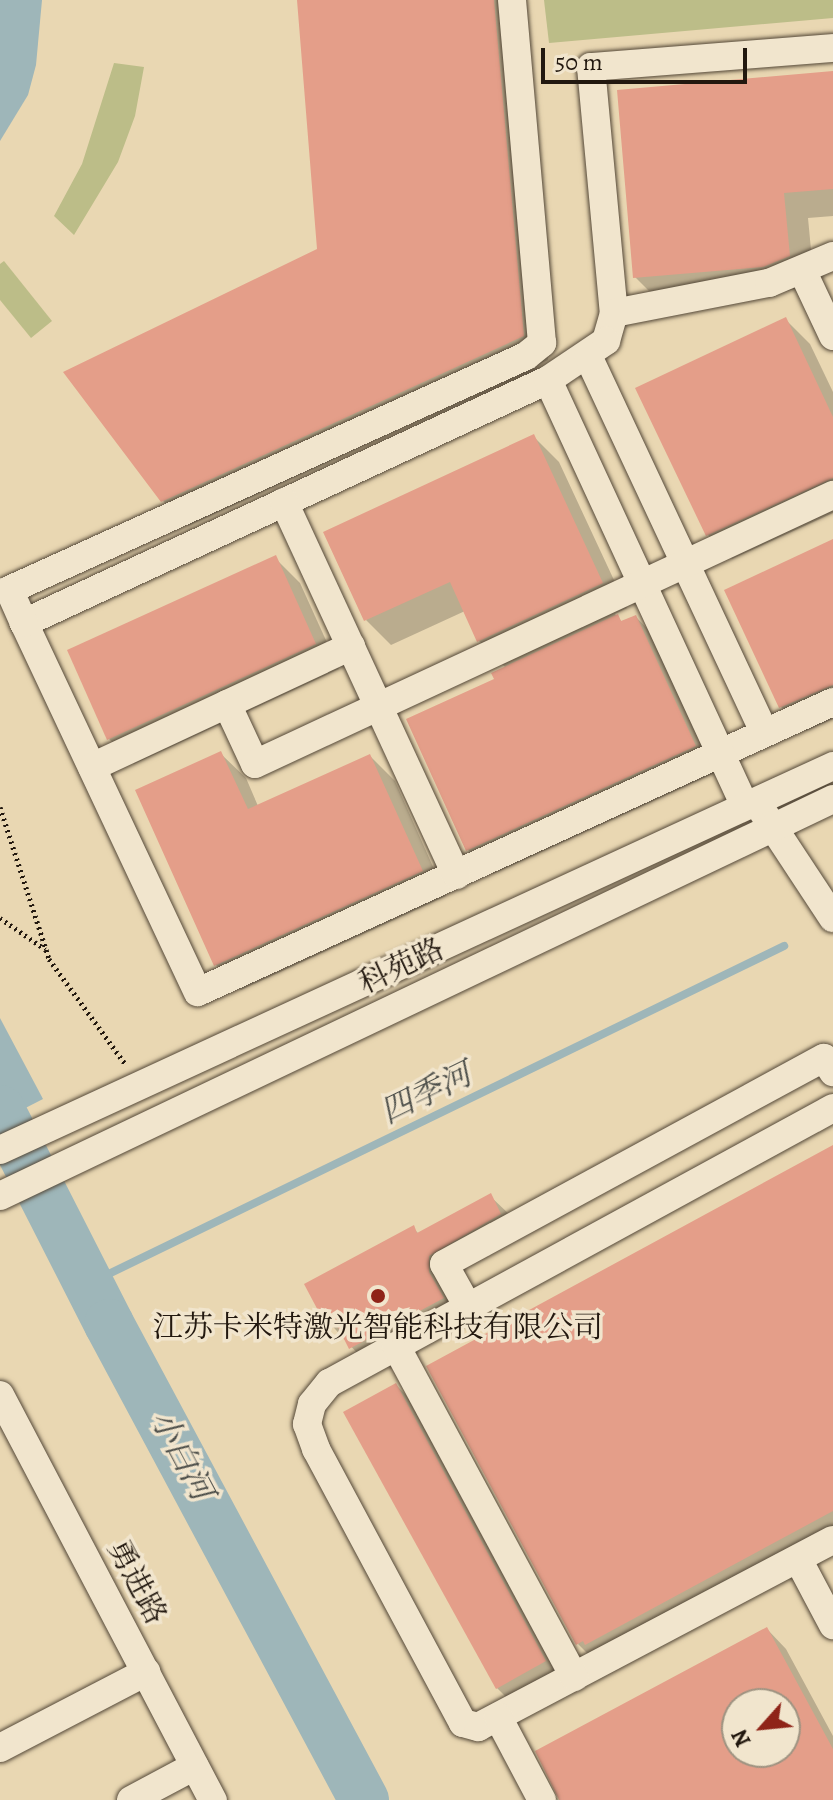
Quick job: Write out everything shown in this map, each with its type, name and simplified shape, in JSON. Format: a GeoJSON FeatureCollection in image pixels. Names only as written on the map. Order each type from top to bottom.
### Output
{"type":"FeatureCollection","features":[{"type":"Feature","properties":{"kind":"street"},"geometry":{"type":"LineString","coordinates":[[512,0],[542,343],[526,356],[4,592],[24,623],[198,992],[833,702]]}},
{"type":"Feature","properties":{"kind":"street"},"geometry":{"type":"LineString","coordinates":[[24,623],[548,380],[588,356],[606,341],[614,313],[591,67],[833,48]]}},
{"type":"Feature","properties":{"kind":"street"},"geometry":{"type":"LineString","coordinates":[[614,313],[769,283],[833,256]]}},
{"type":"Feature","properties":{"kind":"street"},"geometry":{"type":"LineString","coordinates":[[802,270],[833,336]]}},
{"type":"Feature","properties":{"kind":"street"},"geometry":{"type":"LineString","coordinates":[[588,356],[765,733]]}},
{"type":"Feature","properties":{"kind":"street"},"geometry":{"type":"LineString","coordinates":[[548,380],[721,754],[751,804],[773,827],[833,918]]}},
{"type":"Feature","properties":{"kind":"street"},"geometry":{"type":"LineString","coordinates":[[227,704],[255,764],[833,495]]}},
{"type":"Feature","properties":{"kind":"street"},"geometry":{"type":"LineString","coordinates":[[284,502],[456,875]]}},
{"type":"Feature","properties":{"kind":"street"},"geometry":{"type":"LineString","coordinates":[[92,767],[351,646]]}},
{"type":"Feature","properties":{"kind":"street","name":"科苑路"},"geometry":{"type":"LineString","coordinates":[[0,1150],[833,766]]}},
{"type":"Feature","properties":{"kind":"street","name":"科苑路"},"geometry":{"type":"LineString","coordinates":[[0,1196],[833,799]]}},
{"type":"Feature","properties":{"kind":"street"},"geometry":{"type":"LineString","coordinates":[[468,1307],[444,1264],[824,1058],[833,1072]]}},
{"type":"Feature","properties":{"kind":"street"},"geometry":{"type":"LineString","coordinates":[[833,1108],[329,1383],[312,1404],[307,1424],[316,1449],[463,1723],[478,1727],[833,1540]]}},
{"type":"Feature","properties":{"kind":"street"},"geometry":{"type":"LineString","coordinates":[[396,1346],[574,1677]]}},
{"type":"Feature","properties":{"kind":"street","name":"勇进路"},"geometry":{"type":"LineString","coordinates":[[0,1395],[213,1800]]}},
{"type":"Feature","properties":{"kind":"street"},"geometry":{"type":"LineString","coordinates":[[798,1559],[833,1625]]}},
{"type":"Feature","properties":{"kind":"street"},"geometry":{"type":"LineString","coordinates":[[0,1748],[146,1672]]}},
{"type":"Feature","properties":{"kind":"street"},"geometry":{"type":"LineString","coordinates":[[498,1717],[542,1800]]}},
{"type":"Feature","properties":{"kind":"street"},"geometry":{"type":"LineString","coordinates":[[131,1800],[195,1766]]}},
{"type":"Feature","properties":{"kind":"path"},"geometry":{"type":"LineString","coordinates":[[0,807],[49,959],[141,1085]]}},
{"type":"Feature","properties":{"kind":"path"},"geometry":{"type":"LineString","coordinates":[[0,918],[46,950]]}},
{"type":"Feature","properties":{"kind":"green space"},"geometry":{"type":"Polygon","coordinates":[[[544,0],[833,0],[833,18],[549,43],[544,0]]]}},
{"type":"Feature","properties":{"kind":"green space"},"geometry":{"type":"Polygon","coordinates":[[[114,63],[144,67],[135,116],[118,162],[74,235],[54,216],[82,164],[114,63]]]}},
{"type":"Feature","properties":{"kind":"green space"},"geometry":{"type":"Polygon","coordinates":[[[4,261],[52,321],[31,338],[0,300],[0,264],[4,261]]]}},
{"type":"Feature","properties":{"kind":"water"},"geometry":{"type":"Polygon","coordinates":[[[0,0],[42,0],[36,65],[28,95],[0,141],[0,0]]]}},
{"type":"Feature","properties":{"kind":"water"},"geometry":{"type":"Polygon","coordinates":[[[0,1018],[43,1099],[0,1121],[0,1018]]]}},
{"type":"Feature","properties":{"kind":"building"},"geometry":{"type":"Polygon","coordinates":[[[297,0],[494,0],[524,336],[161,502],[63,372],[317,249],[297,0]]]}},
{"type":"Feature","properties":{"kind":"building"},"geometry":{"type":"Polygon","coordinates":[[[833,71],[833,189],[784,193],[790,256],[763,267],[633,278],[617,90],[833,71]]]}},
{"type":"Feature","properties":{"kind":"building"},"geometry":{"type":"Polygon","coordinates":[[[786,317],[833,417],[833,478],[706,536],[635,388],[786,317]]]}},
{"type":"Feature","properties":{"kind":"building"},"geometry":{"type":"Polygon","coordinates":[[[534,434],[603,583],[477,642],[450,582],[364,621],[323,532],[534,434]]]}},
{"type":"Feature","properties":{"kind":"building"},"geometry":{"type":"Polygon","coordinates":[[[833,539],[833,685],[779,708],[724,590],[833,539]]]}},
{"type":"Feature","properties":{"kind":"building"},"geometry":{"type":"Polygon","coordinates":[[[276,555],[316,644],[107,740],[67,650],[276,555]]]}},
{"type":"Feature","properties":{"kind":"building"},"geometry":{"type":"Polygon","coordinates":[[[618,614],[621,621],[636,615],[696,746],[466,851],[406,719],[494,679],[491,673],[618,614]]]}},
{"type":"Feature","properties":{"kind":"building"},"geometry":{"type":"Polygon","coordinates":[[[221,751],[248,809],[370,754],[423,871],[214,966],[135,790],[221,751]]]}},
{"type":"Feature","properties":{"kind":"building"},"geometry":{"type":"Polygon","coordinates":[[[833,1145],[833,1511],[585,1645],[583,1641],[576,1645],[426,1366],[833,1145]]]}},
{"type":"Feature","properties":{"kind":"building"},"geometry":{"type":"Polygon","coordinates":[[[491,1193],[501,1214],[429,1256],[429,1272],[444,1298],[349,1349],[331,1313],[322,1318],[304,1284],[414,1225],[417,1233],[491,1193]]]}},
{"type":"Feature","properties":{"kind":"building"},"geometry":{"type":"Polygon","coordinates":[[[396,1383],[546,1661],[496,1689],[343,1412],[396,1383]]]}},
{"type":"Feature","properties":{"kind":"building"},"geometry":{"type":"Polygon","coordinates":[[[767,1627],[800,1688],[721,1688],[721,1768],[801,1768],[801,1690],[833,1749],[833,1800],[559,1800],[535,1751],[767,1627]]]}},
{"type":"Feature","properties":{"kind":"waterway","name":"四季河"},"geometry":{"type":"LineString","coordinates":[[88,1284],[784,946]]}},
{"type":"Feature","properties":{"kind":"waterway","name":"小白河"},"geometry":{"type":"LineString","coordinates":[[0,1110],[109,1324],[364,1800]]}},
{"type":"Feature","properties":{"kind":"place","name":"江苏卡米特激光智能科技有限公司"},"geometry":{"type":"Point","coordinates":[378,1296]}}]}
